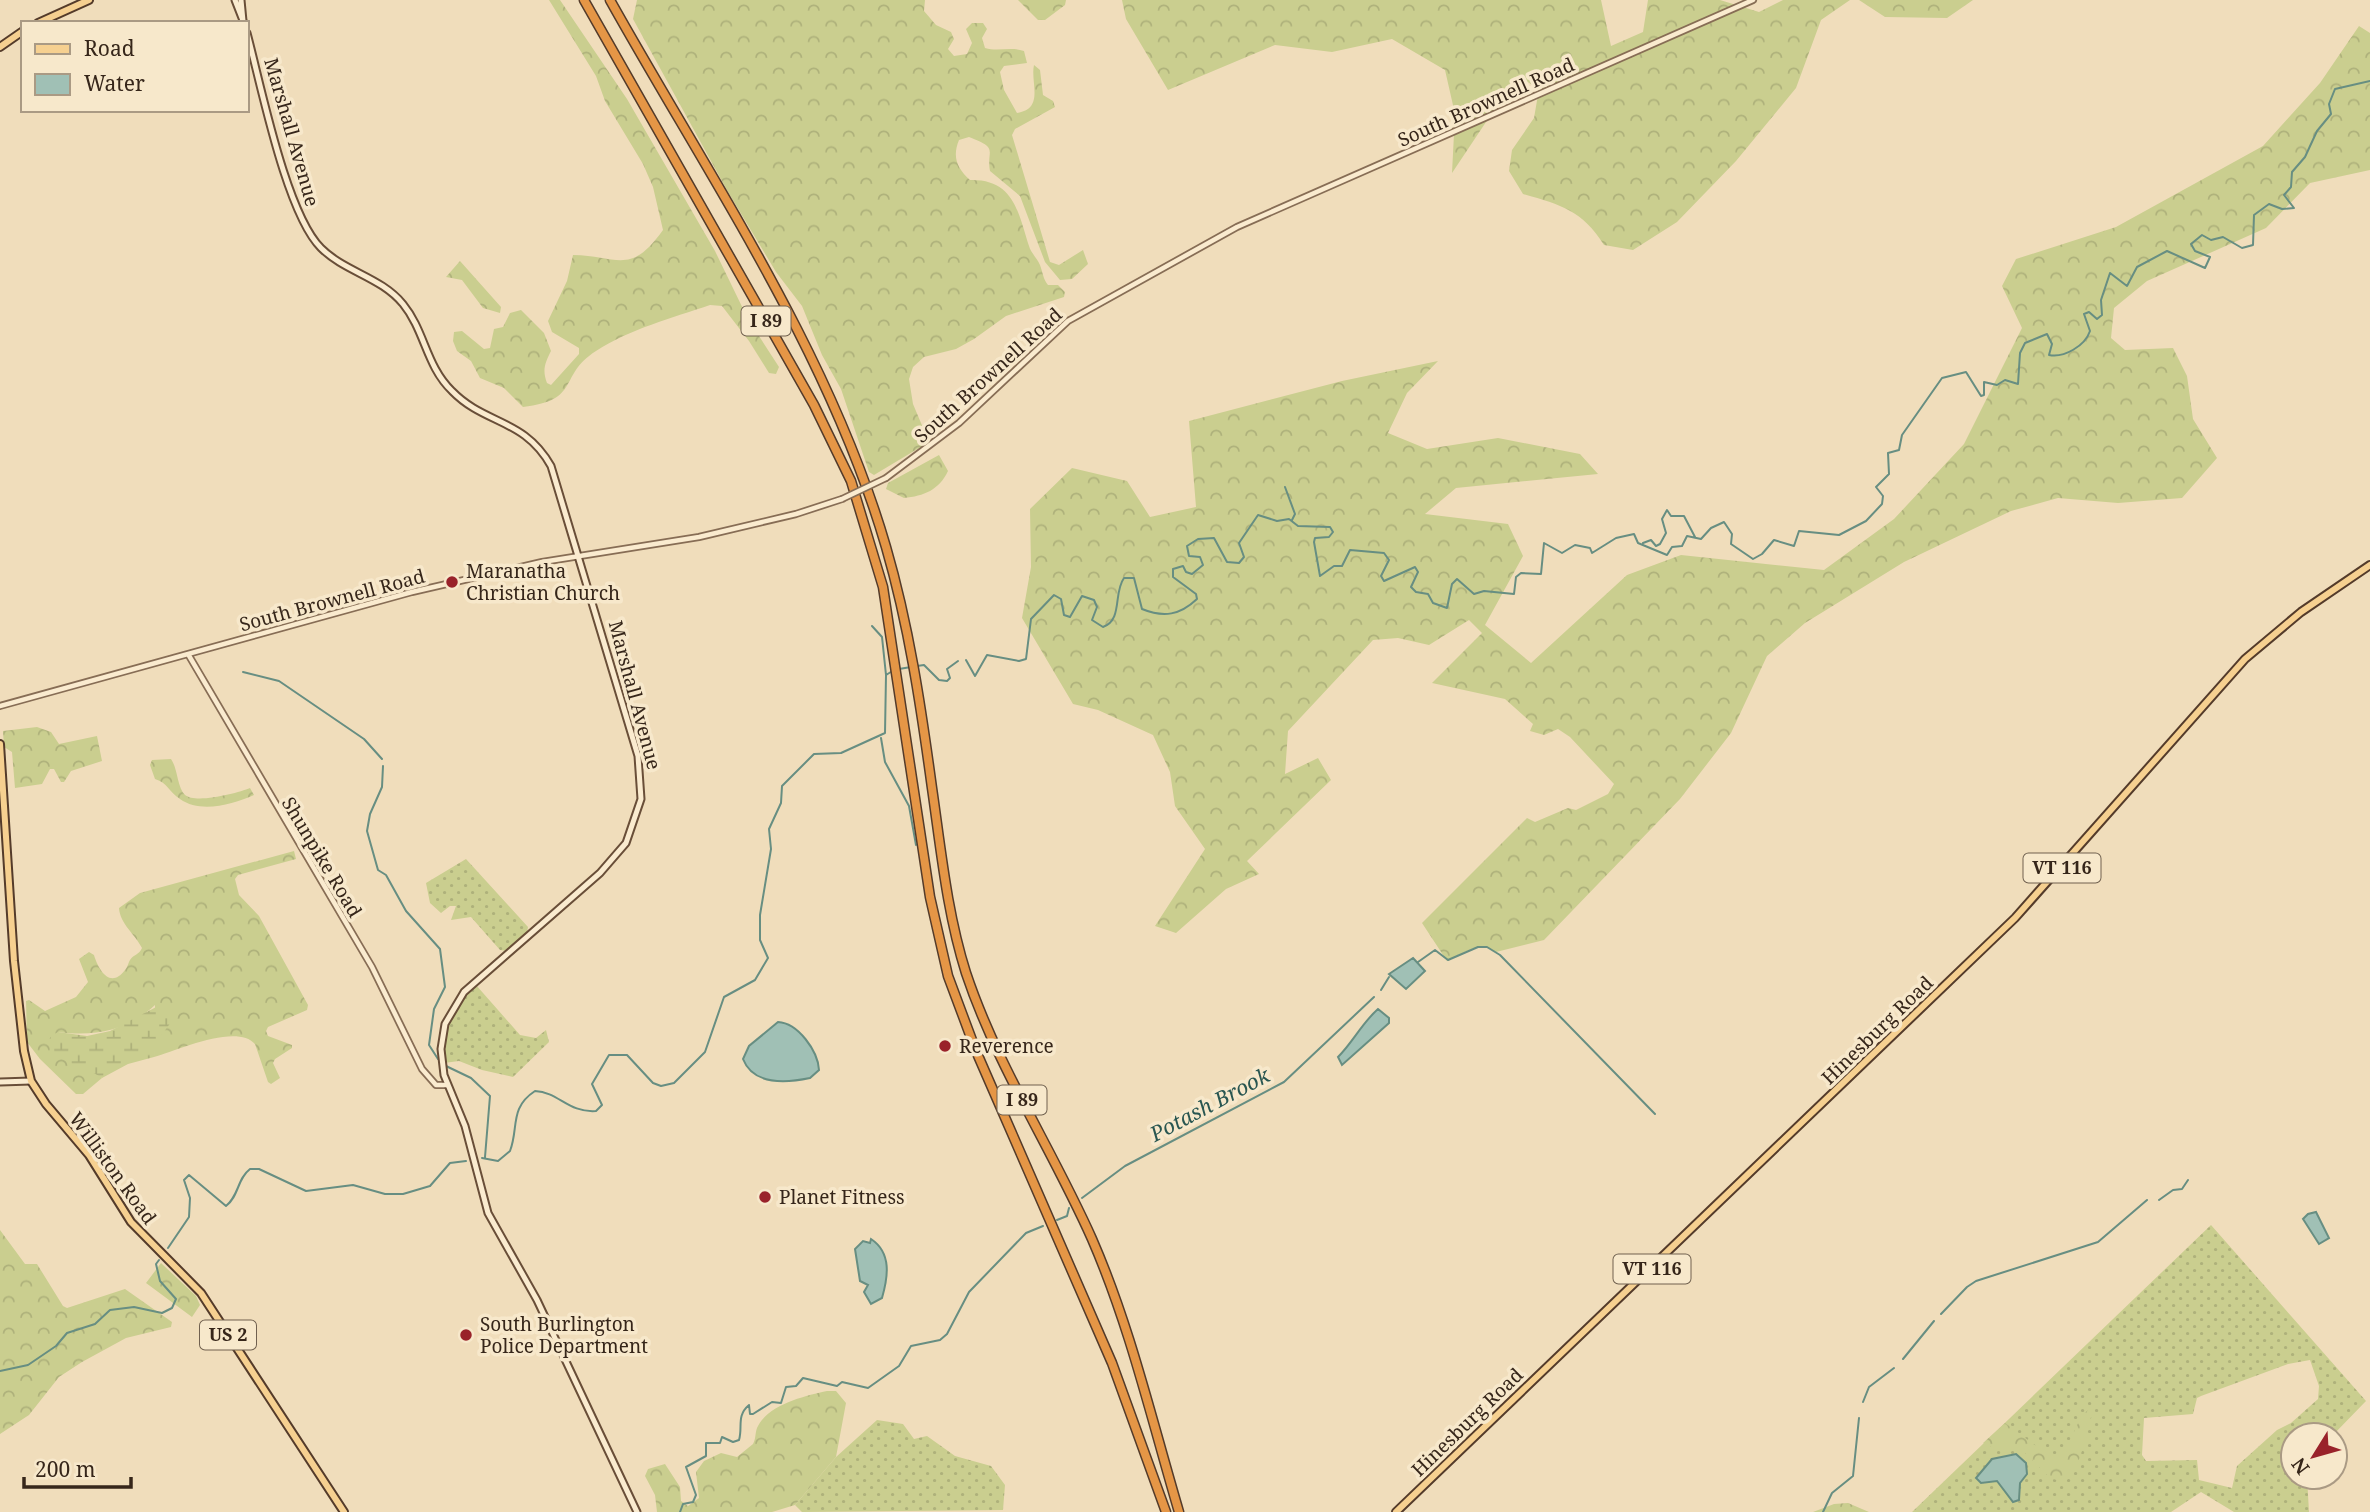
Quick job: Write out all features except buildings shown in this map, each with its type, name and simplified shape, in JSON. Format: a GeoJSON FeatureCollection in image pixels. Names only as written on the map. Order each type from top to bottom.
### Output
{"type":"FeatureCollection","features":[{"type":"Feature","properties":{"kind":"highway"},"geometry":{"type":"LineString","coordinates":[[578,0],[598,24]]}},
{"type":"Feature","properties":{"kind":"highway","name":"I 89"},"geometry":{"type":"LineString","coordinates":[[584,0],[833,441],[872,543],[896,663],[931,906],[953,991],[1112,1363],[1166,1512]]}},
{"type":"Feature","properties":{"kind":"highway","name":"I 89"},"geometry":{"type":"LineString","coordinates":[[612,0],[799,335],[848,436],[881,529],[913,658],[944,879],[962,961],[988,1030],[1100,1258],[1125,1331],[1179,1512]]}},
{"type":"Feature","properties":{"kind":"main road"},"geometry":{"type":"LineString","coordinates":[[42,21],[89,0]]}},
{"type":"Feature","properties":{"kind":"main road"},"geometry":{"type":"LineString","coordinates":[[235,0],[243,21]]}},
{"type":"Feature","properties":{"kind":"main road"},"geometry":{"type":"LineString","coordinates":[[241,0],[243,21]]}},
{"type":"Feature","properties":{"kind":"main road"},"geometry":{"type":"LineString","coordinates":[[0,47],[21,32]]}},
{"type":"Feature","properties":{"kind":"main road","name":"Marshall Avenue"},"geometry":{"type":"LineString","coordinates":[[248,37],[293,197],[305,227],[327,254],[380,283],[401,302],[417,328],[433,368],[457,396],[515,427],[538,446],[557,478],[639,762],[642,790],[637,816],[626,843],[606,867],[458,999],[442,1035],[441,1055],[446,1082],[465,1126],[490,1217],[537,1300],[637,1512]]}},
{"type":"Feature","properties":{"kind":"main road","name":"Hinesburg Road"},"geometry":{"type":"LineString","coordinates":[[1396,1512],[2015,918],[2245,659],[2301,612],[2370,565]]}},
{"type":"Feature","properties":{"kind":"main road","name":"Williston Road"},"geometry":{"type":"LineString","coordinates":[[0,744],[14,961],[24,1051],[31,1081],[46,1104],[89,1155],[131,1222],[201,1293],[344,1512]]}},
{"type":"Feature","properties":{"kind":"main road"},"geometry":{"type":"LineString","coordinates":[[0,1082],[31,1081]]}},
{"type":"Feature","properties":{"kind":"street","name":"South Brownell Road"},"geometry":{"type":"LineString","coordinates":[[0,706],[412,592],[580,555],[699,537],[796,514],[842,499],[886,478],[959,423],[1068,321],[1157,269],[1237,227],[1753,0]]}},
{"type":"Feature","properties":{"kind":"street","name":"Shunpike Road"},"geometry":{"type":"LineString","coordinates":[[188,654],[372,967],[427,1077],[446,1082]]}},
{"type":"Feature","properties":{"kind":"green space"},"geometry":{"type":"Polygon","coordinates":[[[549,0],[560,0],[627,99],[715,251],[748,319],[779,367],[776,374],[769,373],[722,306],[710,305],[609,343],[584,360],[562,393],[541,404],[523,407],[504,388],[480,378],[471,361],[457,351],[453,341],[454,332],[462,331],[484,349],[490,348],[494,329],[503,327],[510,313],[521,310],[544,333],[551,351],[544,370],[547,383],[551,385],[579,354],[579,348],[552,332],[548,321],[567,281],[573,255],[613,260],[632,258],[652,244],[663,230],[653,187],[643,164],[605,101],[596,76],[549,0]]]}},
{"type":"Feature","properties":{"kind":"green space"},"geometry":{"type":"Polygon","coordinates":[[[637,0],[925,0],[924,11],[936,25],[951,32],[954,39],[948,49],[954,56],[967,54],[972,43],[966,29],[972,23],[983,23],[987,29],[982,38],[985,48],[1024,51],[1027,63],[1004,66],[1000,72],[1004,90],[1017,113],[1026,110],[1034,101],[1034,65],[1040,70],[1043,95],[1053,101],[1055,107],[1015,129],[1012,135],[1050,262],[1059,265],[1083,250],[1088,264],[1072,279],[1060,280],[1045,262],[1020,196],[990,171],[988,147],[969,137],[959,140],[956,157],[962,171],[970,180],[985,181],[1005,191],[1017,210],[1030,249],[1045,280],[1048,285],[1058,285],[1065,292],[1064,297],[1006,316],[956,349],[924,357],[913,367],[909,379],[913,404],[929,442],[874,475],[869,472],[841,389],[822,355],[802,306],[776,272],[728,192],[633,19],[637,0]]]}},
{"type":"Feature","properties":{"kind":"green space"},"geometry":{"type":"Polygon","coordinates":[[[1018,0],[1066,0],[1065,5],[1045,20],[1038,20],[1018,0]]]}},
{"type":"Feature","properties":{"kind":"green space"},"geometry":{"type":"Polygon","coordinates":[[[1122,0],[1601,0],[1611,46],[1643,32],[1648,0],[1720,0],[1759,12],[1783,0],[1850,0],[1821,20],[1796,88],[1736,161],[1677,222],[1633,250],[1604,245],[1596,233],[1570,210],[1523,194],[1509,171],[1512,150],[1534,118],[1539,89],[1526,81],[1500,101],[1452,173],[1455,114],[1445,70],[1392,39],[1332,52],[1275,45],[1168,90],[1126,19],[1122,0]]]}},
{"type":"Feature","properties":{"kind":"green space"},"geometry":{"type":"Polygon","coordinates":[[[1859,0],[1973,0],[1947,18],[1885,17],[1859,0]]]}},
{"type":"Feature","properties":{"kind":"green space"},"geometry":{"type":"Polygon","coordinates":[[[2359,26],[2370,33],[2370,170],[2310,183],[2266,228],[2147,281],[2114,308],[2111,338],[2125,350],[2173,348],[2187,376],[2193,419],[2217,458],[2182,498],[2118,503],[2058,498],[2011,511],[1904,562],[1805,623],[1767,656],[1731,733],[1680,799],[1544,940],[1496,952],[1478,947],[1447,961],[1422,923],[1527,818],[1535,822],[1568,808],[1576,810],[1608,794],[1614,784],[1570,737],[1558,729],[1544,735],[1530,731],[1533,724],[1505,699],[1432,683],[1482,633],[1469,620],[1429,645],[1398,638],[1373,640],[1288,731],[1285,774],[1318,758],[1331,780],[1247,861],[1259,874],[1226,889],[1176,933],[1155,926],[1205,849],[1175,806],[1170,772],[1153,735],[1098,710],[1073,704],[1022,618],[1031,567],[1030,509],[1072,468],[1127,481],[1150,517],[1196,507],[1189,421],[1342,381],[1438,361],[1407,393],[1388,433],[1427,449],[1498,438],[1580,454],[1598,474],[1456,488],[1425,514],[1508,524],[1523,556],[1485,625],[1531,663],[1627,575],[1681,555],[1824,570],[1894,519],[1964,444],[2022,328],[2002,286],[2016,259],[2116,227],[2263,146],[2320,83],[2359,26]]]}},
{"type":"Feature","properties":{"kind":"green space"},"geometry":{"type":"Polygon","coordinates":[[[460,261],[501,307],[500,313],[483,308],[462,280],[446,277],[460,261]]]}},
{"type":"Feature","properties":{"kind":"green space"},"geometry":{"type":"Polygon","coordinates":[[[939,455],[948,471],[930,491],[904,498],[886,489],[888,483],[939,455]]]}},
{"type":"Feature","properties":{"kind":"green space"},"geometry":{"type":"Polygon","coordinates":[[[37,727],[51,732],[59,744],[97,736],[102,761],[71,771],[64,782],[61,782],[54,769],[50,769],[42,784],[15,788],[12,752],[4,747],[3,731],[37,727]]]}},
{"type":"Feature","properties":{"kind":"green space"},"geometry":{"type":"Polygon","coordinates":[[[171,759],[185,795],[198,798],[217,797],[250,788],[254,795],[217,806],[188,804],[155,779],[150,765],[152,760],[171,759]]]}},
{"type":"Feature","properties":{"kind":"green space"},"geometry":{"type":"Polygon","coordinates":[[[294,851],[296,859],[238,875],[235,879],[239,895],[259,916],[308,1005],[307,1010],[268,1027],[266,1031],[268,1036],[292,1045],[292,1048],[273,1063],[280,1078],[271,1084],[268,1082],[255,1044],[246,1038],[235,1036],[207,1040],[154,1057],[155,1005],[133,1021],[110,1030],[84,1034],[58,1032],[102,1078],[83,1094],[76,1094],[40,1059],[27,1042],[26,1001],[29,1000],[45,1011],[76,997],[88,982],[79,959],[89,952],[94,955],[105,975],[110,978],[120,976],[129,961],[142,948],[125,924],[119,908],[140,893],[294,851]]]}},
{"type":"Feature","properties":{"kind":"green space"},"geometry":{"type":"Polygon","coordinates":[[[466,859],[528,927],[527,932],[507,951],[500,950],[471,917],[451,920],[456,906],[450,906],[441,913],[430,903],[426,883],[466,859]]]}},
{"type":"Feature","properties":{"kind":"green space"},"geometry":{"type":"Polygon","coordinates":[[[476,985],[520,1035],[536,1038],[546,1030],[549,1042],[513,1077],[459,1061],[444,1063],[447,1030],[455,1011],[476,985]]]}},
{"type":"Feature","properties":{"kind":"green space"},"geometry":{"type":"Polygon","coordinates":[[[162,1004],[168,1011],[171,1022],[156,1043],[154,1057],[128,1064],[102,1078],[57,1055],[48,1042],[51,1036],[58,1032],[87,1036],[110,1031],[162,1004]]]}},
{"type":"Feature","properties":{"kind":"green space"},"geometry":{"type":"Polygon","coordinates":[[[2211,1225],[2366,1401],[2347,1421],[2293,1421],[2318,1399],[2319,1386],[2310,1360],[2288,1364],[2197,1398],[2193,1414],[2144,1418],[2142,1455],[2146,1461],[2197,1460],[2199,1480],[2232,1488],[2237,1466],[2279,1429],[2279,1491],[2308,1491],[2309,1512],[2234,1512],[2201,1492],[2171,1512],[1912,1512],[2211,1225]]]}},
{"type":"Feature","properties":{"kind":"green space"},"geometry":{"type":"Polygon","coordinates":[[[0,1230],[25,1264],[37,1264],[63,1306],[67,1308],[125,1289],[172,1322],[171,1327],[126,1338],[82,1362],[59,1377],[29,1415],[0,1434],[0,1230]]]}},
{"type":"Feature","properties":{"kind":"green space"},"geometry":{"type":"Polygon","coordinates":[[[161,1263],[196,1296],[200,1305],[192,1317],[146,1283],[161,1263]]]}},
{"type":"Feature","properties":{"kind":"green space"},"geometry":{"type":"Polygon","coordinates":[[[836,1391],[846,1403],[836,1457],[795,1505],[772,1512],[657,1512],[655,1495],[645,1476],[648,1469],[665,1464],[680,1487],[681,1501],[688,1506],[699,1498],[696,1472],[704,1461],[721,1453],[737,1457],[753,1444],[757,1428],[769,1413],[788,1402],[836,1391]]]}},
{"type":"Feature","properties":{"kind":"green space"},"geometry":{"type":"Polygon","coordinates":[[[2088,1410],[2092,1414],[2082,1451],[2075,1470],[2064,1482],[2050,1478],[2023,1451],[1995,1449],[1983,1443],[2005,1423],[2044,1452],[2057,1455],[2067,1446],[2079,1421],[2088,1410]]]}},
{"type":"Feature","properties":{"kind":"green space"},"geometry":{"type":"Polygon","coordinates":[[[877,1420],[903,1424],[914,1439],[927,1436],[955,1456],[991,1466],[1005,1485],[1003,1510],[802,1512],[795,1505],[836,1457],[877,1420]]]}},
{"type":"Feature","properties":{"kind":"green space"},"geometry":{"type":"Polygon","coordinates":[[[1848,1503],[1869,1512],[1813,1512],[1834,1504],[1848,1503]]]}},
{"type":"Feature","properties":{"kind":"water"},"geometry":{"type":"Polygon","coordinates":[[[1413,958],[1425,971],[1406,989],[1389,974],[1413,958]]]}},
{"type":"Feature","properties":{"kind":"water"},"geometry":{"type":"Polygon","coordinates":[[[1378,1009],[1389,1018],[1389,1023],[1342,1065],[1338,1057],[1378,1009]]]}},
{"type":"Feature","properties":{"kind":"water"},"geometry":{"type":"Polygon","coordinates":[[[778,1022],[793,1027],[811,1047],[819,1070],[810,1078],[781,1081],[762,1078],[754,1074],[743,1059],[749,1046],[778,1022]]]}},
{"type":"Feature","properties":{"kind":"water"},"geometry":{"type":"Polygon","coordinates":[[[2316,1212],[2329,1238],[2319,1244],[2303,1219],[2316,1212]]]}},
{"type":"Feature","properties":{"kind":"water"},"geometry":{"type":"Polygon","coordinates":[[[871,1239],[882,1251],[887,1274],[882,1298],[871,1304],[864,1292],[868,1285],[860,1281],[855,1249],[863,1241],[870,1243],[871,1239]]]}},
{"type":"Feature","properties":{"kind":"water"},"geometry":{"type":"Polygon","coordinates":[[[2016,1454],[2026,1463],[2027,1474],[2020,1483],[2019,1500],[2013,1502],[1997,1481],[1981,1483],[1976,1478],[1992,1459],[2016,1454]]]}},
{"type":"Feature","properties":{"kind":"waterway"},"geometry":{"type":"LineString","coordinates":[[966,660],[975,676],[987,655],[1019,661],[1026,659],[1031,619],[1054,595],[1061,599],[1064,615],[1070,617],[1082,596],[1094,600],[1097,607],[1092,620],[1103,627],[1109,624],[1116,612],[1124,578],[1134,578],[1142,609],[1165,614],[1178,612],[1197,599],[1196,594],[1173,577],[1173,569],[1183,566],[1186,572],[1192,574],[1203,565],[1200,557],[1189,556],[1187,546],[1198,539],[1214,538],[1227,562],[1239,563],[1244,557],[1239,543],[1258,515],[1277,521],[1289,519],[1298,526],[1330,527],[1333,532],[1329,537],[1315,538],[1314,542],[1320,576],[1334,566],[1342,566],[1350,550],[1384,553],[1389,560],[1381,576],[1384,581],[1415,567],[1418,572],[1411,587],[1416,592],[1428,594],[1433,603],[1447,608],[1452,584],[1457,579],[1474,594],[1484,591],[1514,594],[1516,577],[1521,573],[1541,574],[1544,543],[1562,553],[1575,545],[1590,548],[1592,553],[1616,538],[1634,534],[1638,543],[1667,555],[1672,547],[1682,546],[1687,536],[1701,539],[1711,528],[1724,522],[1732,534],[1731,544],[1753,559],[1762,554],[1774,540],[1794,546],[1799,531],[1839,535],[1866,521],[1882,504],[1883,496],[1876,487],[1889,474],[1888,453],[1899,450],[1902,435],[1942,378],[1966,372],[1981,396],[1984,395],[1984,382],[1997,385],[2005,380],[2018,384],[2020,353],[2025,343],[2047,334],[2052,344],[2049,355],[2061,355],[2084,342],[2090,331],[2084,314],[2089,312],[2097,319],[2102,315],[2101,300],[2110,273],[2127,286],[2137,267],[2167,251],[2205,268],[2210,257],[2195,251],[2191,244],[2202,235],[2211,240],[2223,237],[2242,248],[2253,245],[2254,215],[2269,204],[2282,209],[2294,208],[2284,195],[2291,187],[2292,172],[2305,157],[2317,131],[2331,114],[2329,104],[2335,89],[2370,81]]}},
{"type":"Feature","properties":{"kind":"waterway"},"geometry":{"type":"LineString","coordinates":[[1285,487],[1295,514],[1292,520]]}},
{"type":"Feature","properties":{"kind":"waterway"},"geometry":{"type":"LineString","coordinates":[[1643,543],[1651,540],[1656,546],[1660,544],[1666,533],[1662,519],[1667,510],[1671,516],[1684,516],[1695,537]]}},
{"type":"Feature","properties":{"kind":"waterway"},"geometry":{"type":"LineString","coordinates":[[872,626],[882,637],[886,675]]}},
{"type":"Feature","properties":{"kind":"waterway"},"geometry":{"type":"LineString","coordinates":[[917,666],[924,665],[939,680],[947,681],[950,678],[947,669],[958,661]]}},
{"type":"Feature","properties":{"kind":"waterway"},"geometry":{"type":"LineString","coordinates":[[899,669],[911,667]]}},
{"type":"Feature","properties":{"kind":"waterway"},"geometry":{"type":"LineString","coordinates":[[482,1158],[498,1161],[510,1151],[518,1111],[521,1104],[535,1091],[551,1095],[578,1109],[596,1111],[602,1105],[592,1084],[609,1055],[627,1055],[653,1083],[661,1086],[674,1083],[705,1052],[724,997],[755,980],[768,958],[760,940],[760,915],[771,849],[769,829],[781,803],[782,786],[814,754],[841,753],[885,733],[886,675],[894,670]]}},
{"type":"Feature","properties":{"kind":"waterway"},"geometry":{"type":"LineString","coordinates":[[243,672],[279,681],[364,739],[382,759]]}},
{"type":"Feature","properties":{"kind":"waterway"},"geometry":{"type":"LineString","coordinates":[[881,738],[885,762],[909,806],[916,845]]}},
{"type":"Feature","properties":{"kind":"waterway"},"geometry":{"type":"LineString","coordinates":[[383,766],[382,787],[370,814],[367,831],[378,870],[386,875],[406,911],[440,949],[445,987],[434,1009],[429,1045],[438,1059]]}},
{"type":"Feature","properties":{"kind":"waterway","name":"Potash Brook"},"geometry":{"type":"LineString","coordinates":[[1418,962],[1435,950],[1448,960],[1478,947],[1487,947],[1500,955],[1655,1114]]}},
{"type":"Feature","properties":{"kind":"waterway","name":"Potash Brook"},"geometry":{"type":"LineString","coordinates":[[1381,990],[1389,977]]}},
{"type":"Feature","properties":{"kind":"waterway","name":"Potash Brook"},"geometry":{"type":"LineString","coordinates":[[1082,1198],[1125,1166],[1284,1082],[1374,997]]}},
{"type":"Feature","properties":{"kind":"waterway"},"geometry":{"type":"LineString","coordinates":[[446,1066],[471,1078],[490,1096],[485,1157]]}},
{"type":"Feature","properties":{"kind":"waterway"},"geometry":{"type":"LineString","coordinates":[[168,1248],[189,1217],[190,1198],[184,1180],[189,1175],[226,1206],[250,1169],[259,1169],[306,1191],[353,1185],[385,1194],[403,1194],[430,1186],[450,1163],[466,1161]]}},
{"type":"Feature","properties":{"kind":"waterway"},"geometry":{"type":"LineString","coordinates":[[2159,1200],[2173,1190],[2182,1189],[2188,1180]]}},
{"type":"Feature","properties":{"kind":"waterway"},"geometry":{"type":"LineString","coordinates":[[1941,1314],[1976,1281],[2098,1242],[2147,1200]]}},
{"type":"Feature","properties":{"kind":"waterway","name":"Potash Brook"},"geometry":{"type":"LineString","coordinates":[[1057,1220],[1067,1216],[1069,1208]]}},
{"type":"Feature","properties":{"kind":"waterway","name":"Potash Brook"},"geometry":{"type":"LineString","coordinates":[[680,1512],[683,1504],[693,1502],[696,1495],[686,1467],[706,1456],[706,1443],[720,1443],[722,1437],[733,1442],[739,1440],[741,1417],[749,1405],[750,1414],[753,1414],[772,1402],[781,1403],[786,1387],[796,1386],[803,1378],[837,1386],[842,1382],[868,1388],[899,1366],[911,1346],[940,1340],[947,1334],[969,1292],[1026,1233],[1043,1226]]}},
{"type":"Feature","properties":{"kind":"waterway"},"geometry":{"type":"LineString","coordinates":[[0,1371],[28,1365],[56,1346],[67,1333],[95,1324],[110,1310],[134,1307],[162,1313],[172,1308],[176,1299],[160,1281],[156,1264],[159,1260]]}},
{"type":"Feature","properties":{"kind":"waterway"},"geometry":{"type":"LineString","coordinates":[[1903,1359],[1934,1321]]}},
{"type":"Feature","properties":{"kind":"waterway"},"geometry":{"type":"LineString","coordinates":[[1863,1402],[1869,1387],[1894,1368]]}},
{"type":"Feature","properties":{"kind":"waterway"},"geometry":{"type":"LineString","coordinates":[[1823,1512],[1832,1493],[1853,1476],[1859,1418]]}},
{"type":"Feature","properties":{"kind":"place","name":"Maranatha Christian Church"},"geometry":{"type":"Point","coordinates":[452,582]}},
{"type":"Feature","properties":{"kind":"place","name":"Reverence"},"geometry":{"type":"Point","coordinates":[945,1046]}},
{"type":"Feature","properties":{"kind":"place","name":"Planet Fitness"},"geometry":{"type":"Point","coordinates":[765,1197]}},
{"type":"Feature","properties":{"kind":"place","name":"South Burlington Police Department"},"geometry":{"type":"Point","coordinates":[466,1335]}}]}
